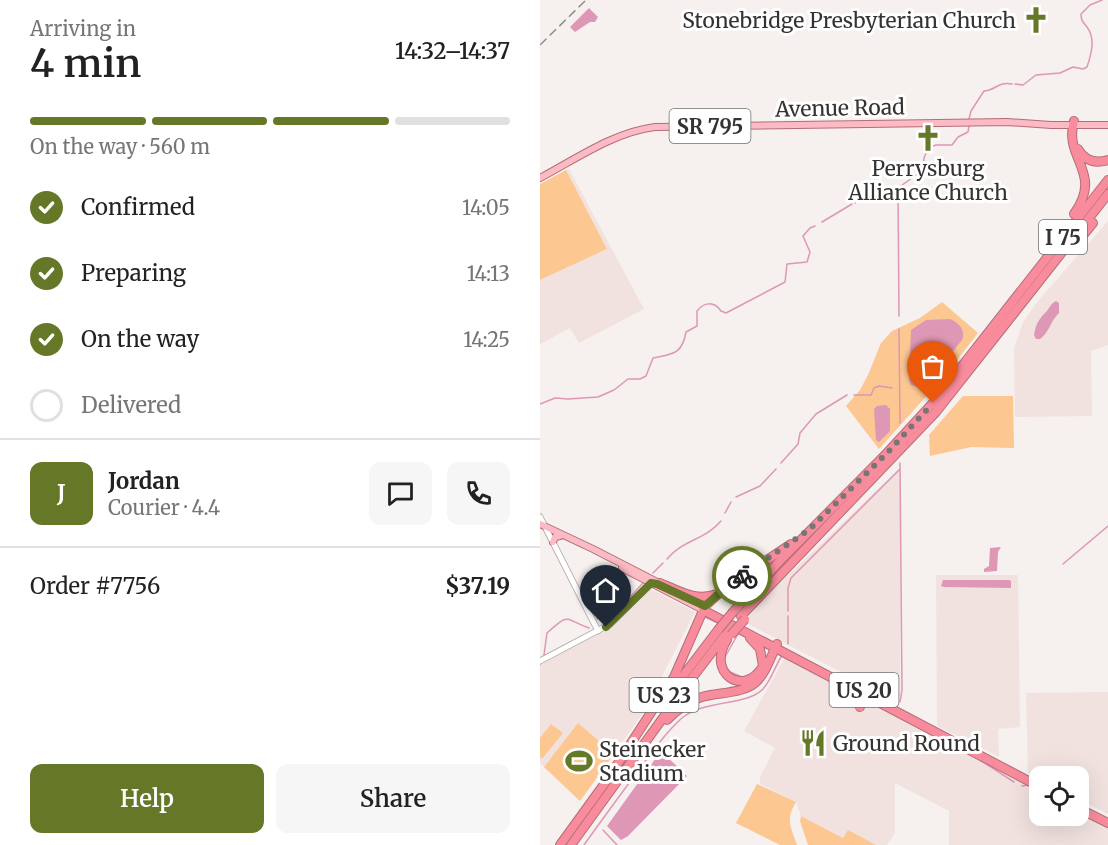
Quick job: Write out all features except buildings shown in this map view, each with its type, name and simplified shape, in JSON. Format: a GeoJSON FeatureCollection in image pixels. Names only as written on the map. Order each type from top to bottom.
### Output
{"type":"FeatureCollection","features":[{"type":"Feature","properties":{"kind":"highway"},"geometry":{"type":"LineString","coordinates":[[1074,124],[1081,154],[1094,162],[1108,160]]}},
{"type":"Feature","properties":{"kind":"highway"},"geometry":{"type":"LineString","coordinates":[[1017,294],[1081,204],[1086,187],[1084,173],[1074,145],[1074,124]]}},
{"type":"Feature","properties":{"kind":"highway"},"geometry":{"type":"LineString","coordinates":[[1067,224],[1108,173]]}},
{"type":"Feature","properties":{"kind":"highway","name":"I 75"},"geometry":{"type":"LineString","coordinates":[[571,845],[686,686],[810,529],[917,421],[1108,180]]}},
{"type":"Feature","properties":{"kind":"highway","name":"I 75"},"geometry":{"type":"LineString","coordinates":[[560,845],[718,630],[740,616],[922,429],[1108,194]]}},
{"type":"Feature","properties":{"kind":"highway"},"geometry":{"type":"LineString","coordinates":[[1005,327],[1107,205]]}},
{"type":"Feature","properties":{"kind":"highway"},"geometry":{"type":"LineString","coordinates":[[704,608],[720,592],[810,529]]}},
{"type":"Feature","properties":{"kind":"highway"},"geometry":{"type":"LineString","coordinates":[[656,583],[694,597],[708,597],[720,592]]}},
{"type":"Feature","properties":{"kind":"highway","name":"US 20"},"geometry":{"type":"LineString","coordinates":[[704,608],[748,634],[931,727],[1029,781]]}},
{"type":"Feature","properties":{"kind":"highway","name":"US 20"},"geometry":{"type":"LineString","coordinates":[[704,608],[907,718],[953,737],[1029,779]]}},
{"type":"Feature","properties":{"kind":"highway","name":"US 23"},"geometry":{"type":"LineString","coordinates":[[609,777],[674,677],[704,608]]}},
{"type":"Feature","properties":{"kind":"highway"},"geometry":{"type":"LineString","coordinates":[[729,633],[720,655],[721,667],[726,675],[734,680],[746,681],[754,677],[775,646]]}},
{"type":"Feature","properties":{"kind":"highway"},"geometry":{"type":"LineString","coordinates":[[748,634],[760,649],[763,666]]}},
{"type":"Feature","properties":{"kind":"highway","name":"US 23"},"geometry":{"type":"LineString","coordinates":[[646,742],[676,711],[692,700],[754,684],[760,678],[775,646]]}},
{"type":"Feature","properties":{"kind":"highway"},"geometry":{"type":"LineString","coordinates":[[846,685],[860,694],[860,707]]}},
{"type":"Feature","properties":{"kind":"highway"},"geometry":{"type":"LineString","coordinates":[[1089,808],[1108,818]]}},
{"type":"Feature","properties":{"kind":"highway"},"geometry":{"type":"LineString","coordinates":[[1089,814],[1108,823]]}},
{"type":"Feature","properties":{"kind":"main road","name":"Avenue Road"},"geometry":{"type":"LineString","coordinates":[[540,178],[619,137],[636,130],[655,127],[1108,123]]}},
{"type":"Feature","properties":{"kind":"main road","name":"US 20"},"geometry":{"type":"LineString","coordinates":[[543,526],[704,608]]}},
{"type":"Feature","properties":{"kind":"main road","name":"US 20"},"geometry":{"type":"LineString","coordinates":[[543,526],[593,549],[704,608]]}},
{"type":"Feature","properties":{"kind":"main road"},"geometry":{"type":"LineString","coordinates":[[553,542],[555,537],[560,536]]}},
{"type":"Feature","properties":{"kind":"street"},"geometry":{"type":"LineString","coordinates":[[540,517],[598,631]]}},
{"type":"Feature","properties":{"kind":"street"},"geometry":{"type":"LineString","coordinates":[[540,661],[614,621],[656,583]]}},
{"type":"Feature","properties":{"kind":"shaded area"},"geometry":{"type":"Polygon","coordinates":[[[589,8],[598,17],[595,22],[590,22],[575,32],[570,27],[589,8]]]}},
{"type":"Feature","properties":{"kind":"shaded area"},"geometry":{"type":"Polygon","coordinates":[[[569,169],[644,309],[579,343],[570,328],[540,344],[540,280],[607,249],[566,170],[569,169]]]}},
{"type":"Feature","properties":{"kind":"shaded area"},"geometry":{"type":"Polygon","coordinates":[[[566,170],[607,249],[540,280],[540,184],[566,170]]]}},
{"type":"Feature","properties":{"kind":"shaded area"},"geometry":{"type":"Polygon","coordinates":[[[1108,221],[1108,345],[1091,351],[1092,416],[1015,417],[1014,348],[1023,322],[1038,301],[1108,221]]]}},
{"type":"Feature","properties":{"kind":"shaded area"},"geometry":{"type":"Polygon","coordinates":[[[1056,301],[1059,303],[1059,313],[1043,336],[1036,339],[1034,335],[1038,322],[1056,301]]]}},
{"type":"Feature","properties":{"kind":"shaded area"},"geometry":{"type":"Polygon","coordinates":[[[942,302],[978,333],[947,373],[879,449],[846,406],[860,390],[881,343],[892,331],[920,318],[942,302]]]}},
{"type":"Feature","properties":{"kind":"shaded area"},"geometry":{"type":"Polygon","coordinates":[[[950,319],[961,327],[962,340],[922,388],[911,385],[909,380],[911,330],[926,320],[950,319]]]}},
{"type":"Feature","properties":{"kind":"shaded area"},"geometry":{"type":"Polygon","coordinates":[[[963,396],[1013,396],[1014,448],[971,447],[930,456],[929,435],[963,396]]]}},
{"type":"Feature","properties":{"kind":"shaded area"},"geometry":{"type":"Polygon","coordinates":[[[886,405],[890,409],[890,431],[879,442],[876,440],[874,409],[877,406],[886,405]]]}},
{"type":"Feature","properties":{"kind":"shaded area"},"geometry":{"type":"Polygon","coordinates":[[[900,468],[900,694],[897,701],[744,622],[781,582],[900,468]]]}},
{"type":"Feature","properties":{"kind":"shaded area"},"geometry":{"type":"Polygon","coordinates":[[[1001,547],[998,552],[997,571],[984,572],[984,569],[989,566],[990,548],[1001,547]]]}},
{"type":"Feature","properties":{"kind":"shaded area"},"geometry":{"type":"Polygon","coordinates":[[[936,575],[1018,575],[1020,727],[998,729],[999,757],[937,726],[936,575]]]}},
{"type":"Feature","properties":{"kind":"shaded area"},"geometry":{"type":"Polygon","coordinates":[[[943,580],[1009,580],[1011,588],[944,587],[941,586],[943,580]]]}},
{"type":"Feature","properties":{"kind":"shaded area"},"geometry":{"type":"Polygon","coordinates":[[[651,589],[695,612],[643,713],[580,801],[540,763],[540,665],[612,627],[651,589]]]}},
{"type":"Feature","properties":{"kind":"shaded area"},"geometry":{"type":"Polygon","coordinates":[[[785,657],[1029,787],[1029,826],[1089,826],[1089,817],[1108,827],[1108,845],[949,845],[949,811],[895,783],[895,833],[887,845],[876,845],[848,831],[843,838],[801,816],[796,802],[760,784],[760,777],[775,748],[744,731],[785,657]]]}},
{"type":"Feature","properties":{"kind":"shaded area"},"geometry":{"type":"Polygon","coordinates":[[[1108,692],[1108,814],[1089,804],[1089,766],[1029,766],[1028,773],[1026,693],[1108,692]]]}},
{"type":"Feature","properties":{"kind":"shaded area","name":"Steinecker Stadium"},"geometry":{"type":"Polygon","coordinates":[[[578,723],[614,754],[580,801],[544,767],[578,723]]]}},
{"type":"Feature","properties":{"kind":"shaded area"},"geometry":{"type":"Polygon","coordinates":[[[551,724],[563,733],[542,759],[540,757],[540,738],[551,724]]]}},
{"type":"Feature","properties":{"kind":"shaded area"},"geometry":{"type":"Polygon","coordinates":[[[661,751],[687,776],[628,836],[621,840],[607,826],[661,751]]]}},
{"type":"Feature","properties":{"kind":"shaded area"},"geometry":{"type":"Polygon","coordinates":[[[757,784],[796,802],[790,819],[797,845],[780,845],[736,823],[757,784]]]}},
{"type":"Feature","properties":{"kind":"shaded area"},"geometry":{"type":"Polygon","coordinates":[[[801,816],[843,838],[848,830],[876,845],[808,845],[800,821],[801,816]]]}},
{"type":"Feature","properties":{"kind":"waterway"},"geometry":{"type":"LineString","coordinates":[[1015,84],[1023,85],[1036,75],[1060,73],[1073,67],[1083,69],[1087,67],[1092,42],[1081,14],[1090,5],[1102,0]]}},
{"type":"Feature","properties":{"kind":"waterway"},"geometry":{"type":"LineString","coordinates":[[969,119],[971,111],[984,91],[1003,84],[1012,84]]}},
{"type":"Feature","properties":{"kind":"waterway"},"geometry":{"type":"LineString","coordinates":[[899,316],[898,188],[923,170],[928,148],[936,145],[952,145],[958,137],[968,132],[969,126]]}},
{"type":"Feature","properties":{"kind":"waterway"},"geometry":{"type":"LineString","coordinates":[[855,203],[867,195],[888,191],[898,186]]}},
{"type":"Feature","properties":{"kind":"waterway"},"geometry":{"type":"LineString","coordinates":[[822,222],[852,204]]}},
{"type":"Feature","properties":{"kind":"waterway"},"geometry":{"type":"LineString","coordinates":[[540,404],[555,398],[598,397],[614,390],[628,379],[640,379],[646,376],[653,358],[671,354],[679,349],[686,332],[697,326],[697,311],[703,306],[712,304],[726,313],[785,282],[787,264],[807,262],[810,252],[803,236],[815,226]]}},
{"type":"Feature","properties":{"kind":"waterway"},"geometry":{"type":"LineString","coordinates":[[899,329],[900,423]]}},
{"type":"Feature","properties":{"kind":"waterway"},"geometry":{"type":"LineString","coordinates":[[854,395],[871,395],[874,388],[879,386],[892,388]]}},
{"type":"Feature","properties":{"kind":"waterway"},"geometry":{"type":"LineString","coordinates":[[781,463],[798,444],[800,433],[816,414],[847,395]]}},
{"type":"Feature","properties":{"kind":"waterway"},"geometry":{"type":"LineString","coordinates":[[900,463],[902,690],[900,702]]}},
{"type":"Feature","properties":{"kind":"waterway"},"geometry":{"type":"LineString","coordinates":[[736,497],[760,486],[776,469]]}},
{"type":"Feature","properties":{"kind":"waterway"},"geometry":{"type":"LineString","coordinates":[[788,611],[788,588],[791,578],[900,469]]}},
{"type":"Feature","properties":{"kind":"waterway"},"geometry":{"type":"LineString","coordinates":[[725,513],[731,502]]}},
{"type":"Feature","properties":{"kind":"waterway"},"geometry":{"type":"LineString","coordinates":[[667,559],[680,547],[708,532],[721,521]]}},
{"type":"Feature","properties":{"kind":"waterway"},"geometry":{"type":"LineString","coordinates":[[1063,564],[1108,526]]}},
{"type":"Feature","properties":{"kind":"waterway"},"geometry":{"type":"LineString","coordinates":[[653,573],[663,563]]}},
{"type":"Feature","properties":{"kind":"waterway"},"geometry":{"type":"LineString","coordinates":[[629,598],[643,583]]}},
{"type":"Feature","properties":{"kind":"waterway"},"geometry":{"type":"LineString","coordinates":[[597,619],[601,615],[612,614],[626,601]]}},
{"type":"Feature","properties":{"kind":"waterway"},"geometry":{"type":"LineString","coordinates":[[788,616],[788,644]]}},
{"type":"Feature","properties":{"kind":"waterway"},"geometry":{"type":"LineString","coordinates":[[705,617],[720,624]]}},
{"type":"Feature","properties":{"kind":"waterway"},"geometry":{"type":"LineString","coordinates":[[544,655],[547,633],[560,622],[567,619],[589,628]]}},
{"type":"Feature","properties":{"kind":"waterway"},"geometry":{"type":"LineString","coordinates":[[725,657],[738,634]]}},
{"type":"Feature","properties":{"kind":"waterway"},"geometry":{"type":"LineString","coordinates":[[584,845],[675,724],[691,712],[756,694],[771,678],[781,657]]}},
{"type":"Feature","properties":{"kind":"waterway"},"geometry":{"type":"LineString","coordinates":[[730,672],[742,677]]}},
{"type":"Feature","properties":{"kind":"waterway"},"geometry":{"type":"LineString","coordinates":[[980,760],[1014,782]]}},
{"type":"Feature","properties":{"kind":"waterway"},"geometry":{"type":"LineString","coordinates":[[1022,786],[1028,785]]}},
{"type":"Feature","properties":{"kind":"waterway"},"geometry":{"type":"LineString","coordinates":[[603,830],[617,845]]}},
{"type":"Feature","properties":{"kind":"railway"},"geometry":{"type":"LineString","coordinates":[[540,45],[586,0]]}},
{"type":"Feature","properties":{"kind":"way so far"},"geometry":{"type":"LineString","coordinates":[[742,576],[777,554],[810,529],[902,438],[933,403]]}},
{"type":"Feature","properties":{"kind":"place","name":"Stonebridge Presbyterian Church"},"geometry":{"type":"Point","coordinates":[1036,20]}},
{"type":"Feature","properties":{"kind":"place","name":"Perrysburg Alliance Church"},"geometry":{"type":"Point","coordinates":[928,138]}},
{"type":"Feature","properties":{"kind":"place","name":"Ground Round"},"geometry":{"type":"Point","coordinates":[813,743]}},
{"type":"Feature","properties":{"kind":"place","name":"Steinecker Stadium"},"geometry":{"type":"Point","coordinates":[579,761]}},
{"type":"Feature","properties":{"kind":"route"},"geometry":{"type":"LineString","coordinates":[[606,627],[651,583],[705,606],[742,576]]}}]}
